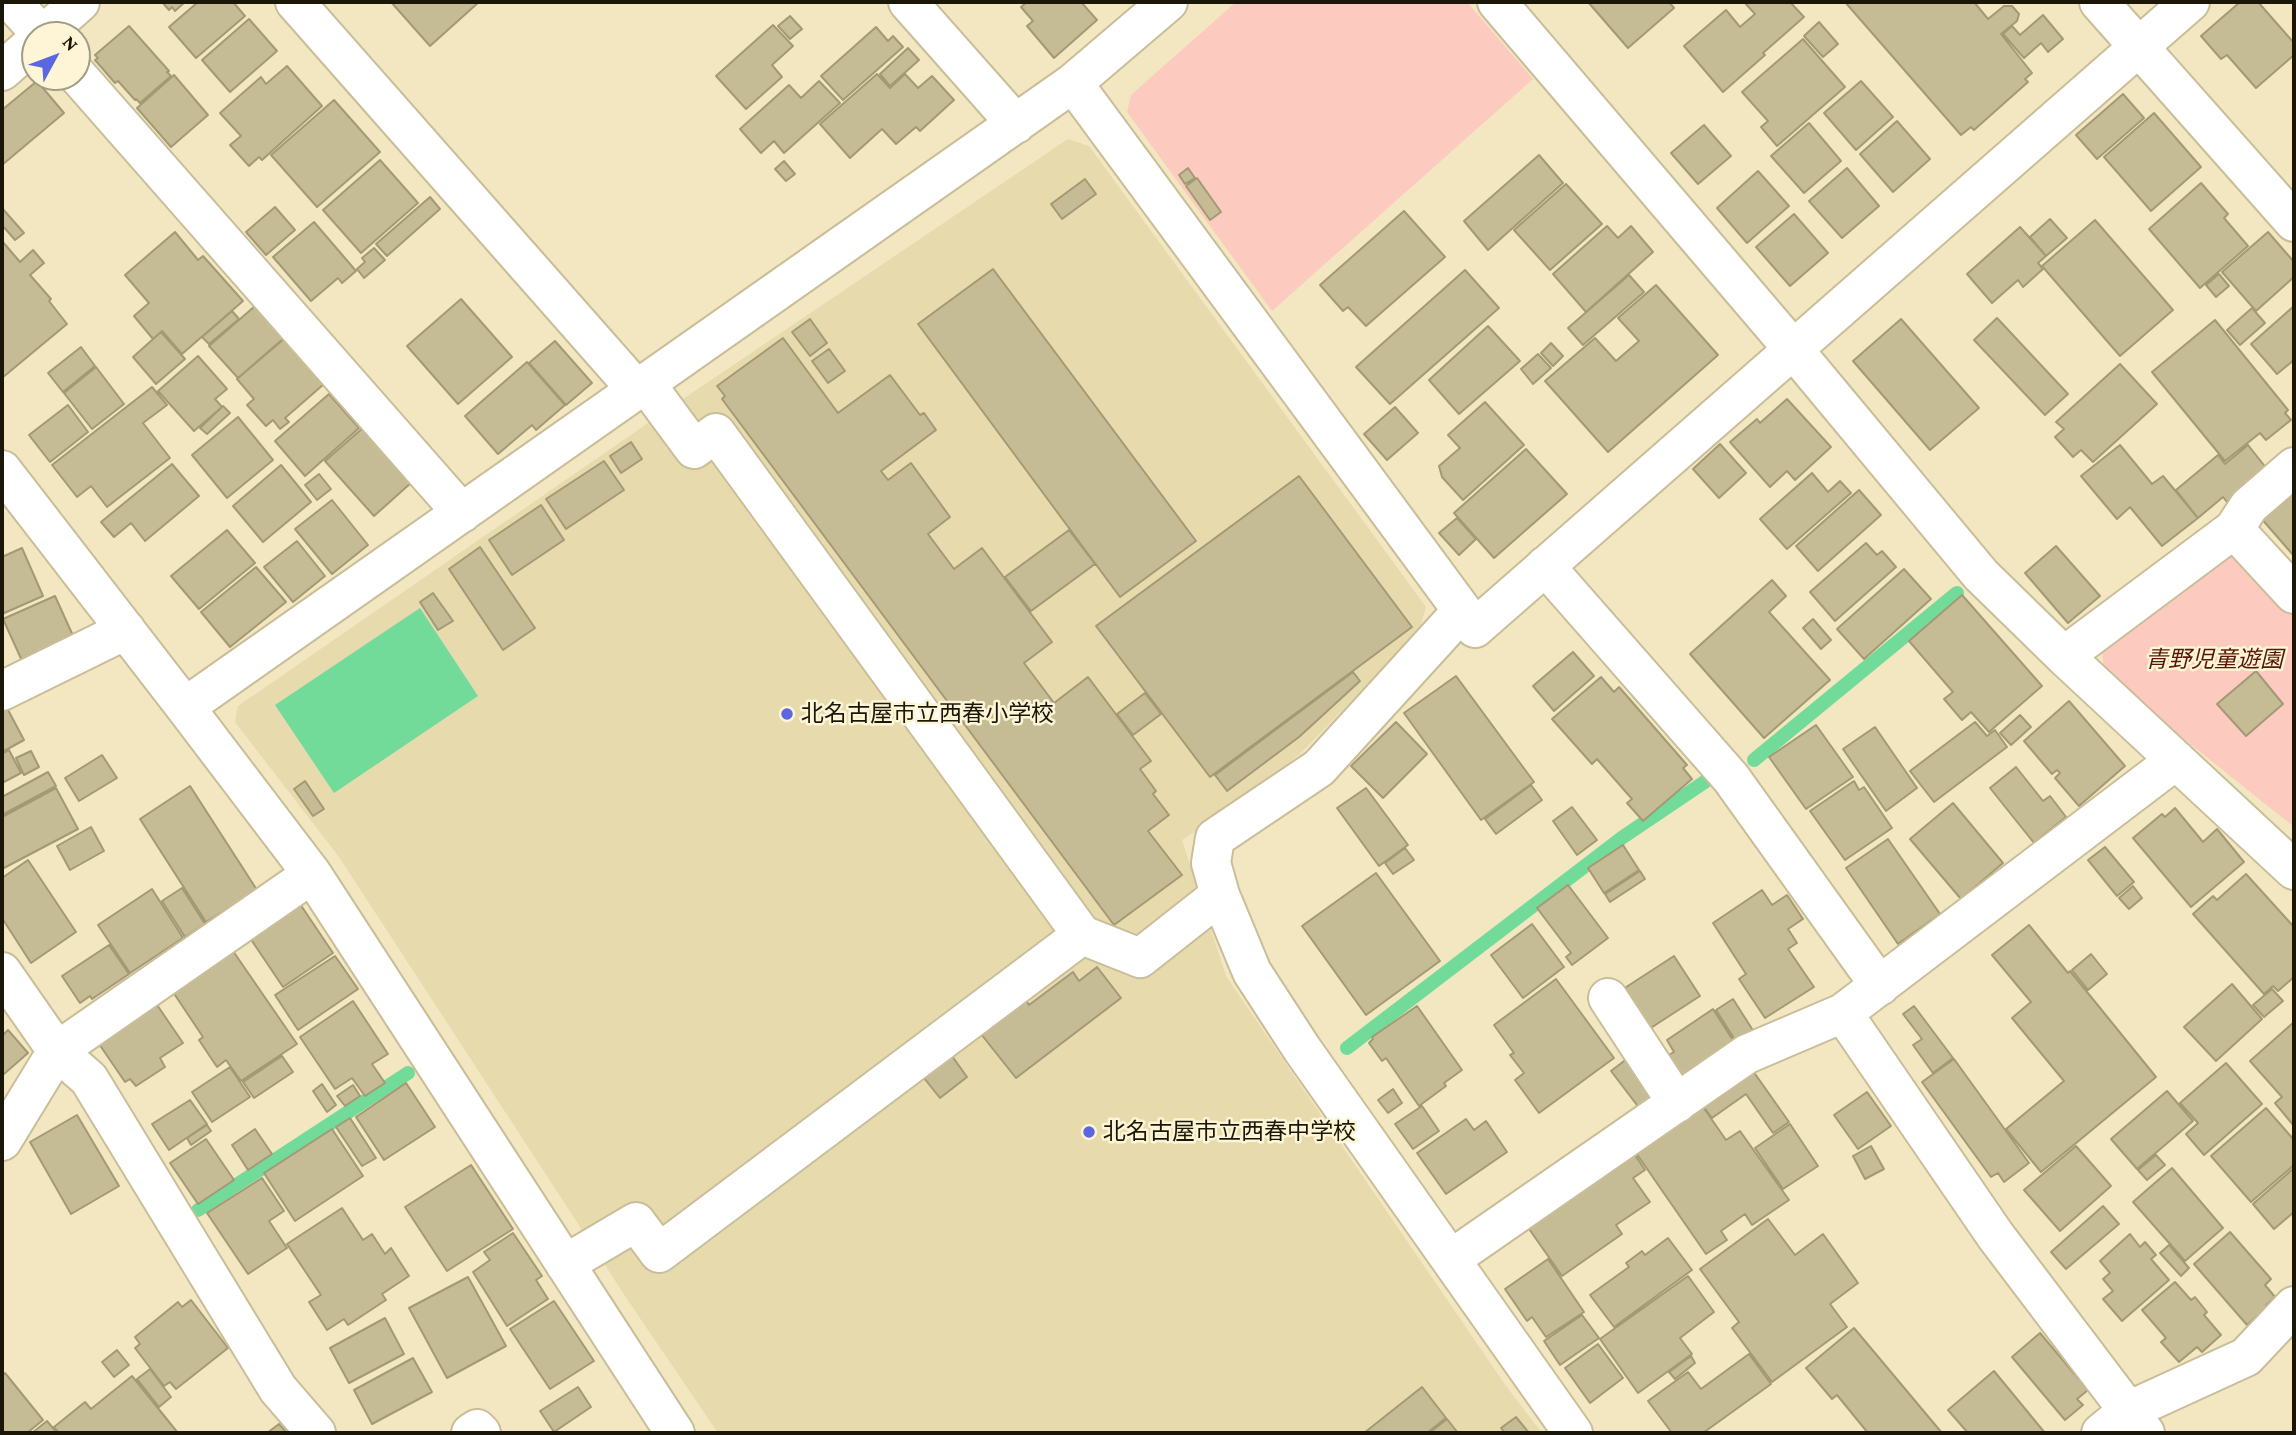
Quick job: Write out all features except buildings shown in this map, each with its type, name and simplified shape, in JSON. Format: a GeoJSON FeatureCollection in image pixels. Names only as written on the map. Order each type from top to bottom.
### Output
{"type":"FeatureCollection","features":[{"type":"Feature","properties":{"kind":"street"},"geometry":{"type":"LineString","coordinates":[[12,2],[29,21]]}},
{"type":"Feature","properties":{"kind":"street"},"geometry":{"type":"LineString","coordinates":[[58,21],[80,2]]}},
{"type":"Feature","properties":{"kind":"street"},"geometry":{"type":"LineString","coordinates":[[295,2],[694,449],[716,433],[1082,935],[1140,958],[1220,895]]}},
{"type":"Feature","properties":{"kind":"street"},"geometry":{"type":"LineString","coordinates":[[908,2],[1016,124]]}},
{"type":"Feature","properties":{"kind":"street"},"geometry":{"type":"LineString","coordinates":[[186,706],[1016,124],[1073,83],[1168,2]]}},
{"type":"Feature","properties":{"kind":"street"},"geometry":{"type":"LineString","coordinates":[[1497,2],[1793,349],[1981,575],[2294,870]]}},
{"type":"Feature","properties":{"kind":"street"},"geometry":{"type":"LineString","coordinates":[[2099,2],[2294,222]]}},
{"type":"Feature","properties":{"kind":"street"},"geometry":{"type":"LineString","coordinates":[[1073,83],[1475,628],[2190,2]]}},
{"type":"Feature","properties":{"kind":"street"},"geometry":{"type":"LineString","coordinates":[[2,71],[21,54]]}},
{"type":"Feature","properties":{"kind":"street"},"geometry":{"type":"LineString","coordinates":[[91,91],[462,513]]}},
{"type":"Feature","properties":{"kind":"street"},"geometry":{"type":"LineString","coordinates":[[2064,656],[2234,529],[2249,506],[2294,467]]}},
{"type":"Feature","properties":{"kind":"street"},"geometry":{"type":"LineString","coordinates":[[2,470],[186,706],[312,874],[565,1264],[663,1429]]}},
{"type":"Feature","properties":{"kind":"street"},"geometry":{"type":"LineString","coordinates":[[2234,529],[2294,594]]}},
{"type":"Feature","properties":{"kind":"street"},"geometry":{"type":"LineString","coordinates":[[1545,566],[1731,778],[1880,986]]}},
{"type":"Feature","properties":{"kind":"street"},"geometry":{"type":"LineString","coordinates":[[1462,611],[1319,768],[1215,838],[1211,863],[1220,895],[1252,972],[1302,1049],[1573,1433]]}},
{"type":"Feature","properties":{"kind":"street"},"geometry":{"type":"LineString","coordinates":[[2,691],[126,630]]}},
{"type":"Feature","properties":{"kind":"street"},"geometry":{"type":"LineString","coordinates":[[1451,1259],[1747,1054],[1843,1013],[2176,760]]}},
{"type":"Feature","properties":{"kind":"street"},"geometry":{"type":"LineString","coordinates":[[2,1140],[57,1051],[312,874]]}},
{"type":"Feature","properties":{"kind":"street"},"geometry":{"type":"LineString","coordinates":[[565,1264],[636,1222],[659,1253],[1082,935]]}},
{"type":"Feature","properties":{"kind":"street"},"geometry":{"type":"LineString","coordinates":[[2,972],[57,1051],[89,1079],[278,1389],[316,1433]]}},
{"type":"Feature","properties":{"kind":"street"},"geometry":{"type":"LineString","coordinates":[[1608,998],[1677,1103]]}},
{"type":"Feature","properties":{"kind":"street"},"geometry":{"type":"LineString","coordinates":[[1843,1013],[2125,1426],[2246,1357],[2294,1306]]}},
{"type":"Feature","properties":{"kind":"street"},"geometry":{"type":"LineString","coordinates":[[471,1433],[477,1429],[481,1433]]}},
{"type":"Feature","properties":{"kind":"shaded area","name":"北名古屋市立西春小学校"},"geometry":{"type":"Polygon","coordinates":[[[1068,139],[1089,146],[1426,607],[1419,631],[1303,751],[1246,798],[1182,840],[1226,976],[1506,1386],[1542,1433],[718,1433],[629,1302],[339,857],[235,722],[238,706],[683,399],[1068,139]]]}},
{"type":"Feature","properties":{"kind":"shaded area"},"geometry":{"type":"Polygon","coordinates":[[[420,608],[478,696],[334,793],[275,705],[420,608]]]}},
{"type":"Feature","properties":{"kind":"green space"},"geometry":{"type":"Polygon","coordinates":[[[1236,2],[1467,2],[1533,79],[1272,311],[1127,112],[1131,95],[1236,2]]]}},
{"type":"Feature","properties":{"kind":"green space","name":"青野児童遊園"},"geometry":{"type":"Polygon","coordinates":[[[2222,555],[2243,556],[2294,612],[2294,827],[2169,727],[2103,665],[2102,644],[2222,555]]]}},
{"type":"Feature","properties":{"kind":"waterway"},"geometry":{"type":"LineString","coordinates":[[1754,760],[1957,593]]}},
{"type":"Feature","properties":{"kind":"waterway"},"geometry":{"type":"LineString","coordinates":[[1347,1048],[1623,837],[1706,781]]}},
{"type":"Feature","properties":{"kind":"waterway"},"geometry":{"type":"LineString","coordinates":[[198,1210],[408,1073]]}},
{"type":"Feature","properties":{"kind":"place","name":"北名古屋市立西春小学校"},"geometry":{"type":"Point","coordinates":[787,714]}},
{"type":"Feature","properties":{"kind":"place","name":"北名古屋市立西春中学校"},"geometry":{"type":"Point","coordinates":[1089,1132]}}]}
